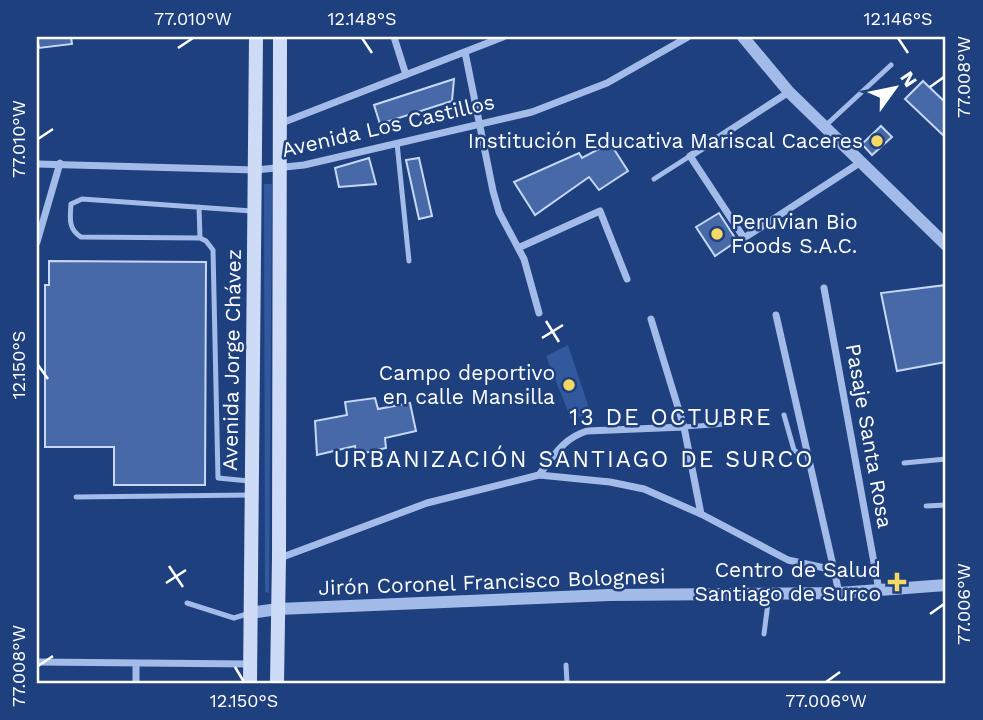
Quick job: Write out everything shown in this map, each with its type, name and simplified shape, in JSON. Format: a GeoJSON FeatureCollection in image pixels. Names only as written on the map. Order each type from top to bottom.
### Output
{"type":"FeatureCollection","features":[{"type":"Feature","properties":{"kind":"main road","name":"Avenida Jorge Chávez"},"geometry":{"type":"LineString","coordinates":[[250,683],[256,37]]}},
{"type":"Feature","properties":{"kind":"main road"},"geometry":{"type":"LineString","coordinates":[[277,683],[280,37]]}},
{"type":"Feature","properties":{"kind":"street"},"geometry":{"type":"LineString","coordinates":[[394,37],[406,75]]}},
{"type":"Feature","properties":{"kind":"street"},"geometry":{"type":"LineString","coordinates":[[279,124],[503,37]]}},
{"type":"Feature","properties":{"kind":"street","name":"Avenida Los Castillos"},"geometry":{"type":"LineString","coordinates":[[37,164],[278,170],[532,112],[607,83],[688,37]]}},
{"type":"Feature","properties":{"kind":"street"},"geometry":{"type":"LineString","coordinates":[[743,37],[789,92],[946,245]]}},
{"type":"Feature","properties":{"kind":"street"},"geometry":{"type":"LineString","coordinates":[[465,52],[493,191],[499,212],[524,259],[539,313]]}},
{"type":"Feature","properties":{"kind":"street"},"geometry":{"type":"LineString","coordinates":[[789,92],[690,156],[744,239],[861,162]]}},
{"type":"Feature","properties":{"kind":"street"},"geometry":{"type":"LineString","coordinates":[[37,242],[60,163]]}},
{"type":"Feature","properties":{"kind":"street"},"geometry":{"type":"LineString","coordinates":[[518,247],[600,211],[627,278]]}},
{"type":"Feature","properties":{"kind":"street","name":"Pasaje Santa Rosa"},"geometry":{"type":"LineString","coordinates":[[824,288],[879,590]]}},
{"type":"Feature","properties":{"kind":"street"},"geometry":{"type":"LineString","coordinates":[[776,315],[839,593]]}},
{"type":"Feature","properties":{"kind":"street"},"geometry":{"type":"LineString","coordinates":[[651,319],[684,427],[701,514]]}},
{"type":"Feature","properties":{"kind":"street"},"geometry":{"type":"LineString","coordinates":[[538,475],[563,443],[574,435],[587,431],[684,427]]}},
{"type":"Feature","properties":{"kind":"street"},"geometry":{"type":"LineString","coordinates":[[279,558],[427,503],[538,475],[633,486],[655,493],[793,562],[834,570]]}},
{"type":"Feature","properties":{"kind":"street","name":"Jirón Coronel Francisco Bolognesi"},"geometry":{"type":"LineString","coordinates":[[250,613],[278,609],[609,595],[839,593],[946,585]]}},
{"type":"Feature","properties":{"kind":"street"},"geometry":{"type":"LineString","coordinates":[[37,663],[249,664]]}},
{"type":"Feature","properties":{"kind":"street"},"geometry":{"type":"LineString","coordinates":[[136,665],[136,683]]}},
{"type":"Feature","properties":{"kind":"lane"},"geometry":{"type":"LineString","coordinates":[[824,127],[891,65]]}},
{"type":"Feature","properties":{"kind":"lane"},"geometry":{"type":"LineString","coordinates":[[397,143],[409,261]]}},
{"type":"Feature","properties":{"kind":"lane"},"geometry":{"type":"LineString","coordinates":[[654,179],[690,156]]}},
{"type":"Feature","properties":{"kind":"lane"},"geometry":{"type":"LineString","coordinates":[[251,488],[218,478],[213,250],[200,238],[81,237],[69,222],[71,204],[82,199],[255,211]]}},
{"type":"Feature","properties":{"kind":"lane"},"geometry":{"type":"LineString","coordinates":[[199,207],[200,238]]}},
{"type":"Feature","properties":{"kind":"lane"},"geometry":{"type":"LineString","coordinates":[[784,415],[793,450],[798,453],[807,452]]}},
{"type":"Feature","properties":{"kind":"lane"},"geometry":{"type":"LineString","coordinates":[[684,427],[726,424]]}},
{"type":"Feature","properties":{"kind":"lane"},"geometry":{"type":"LineString","coordinates":[[904,463],[946,459]]}},
{"type":"Feature","properties":{"kind":"lane"},"geometry":{"type":"LineString","coordinates":[[76,497],[251,488]]}},
{"type":"Feature","properties":{"kind":"lane"},"geometry":{"type":"LineString","coordinates":[[926,506],[946,505]]}},
{"type":"Feature","properties":{"kind":"lane"},"geometry":{"type":"LineString","coordinates":[[764,634],[770,594]]}},
{"type":"Feature","properties":{"kind":"lane"},"geometry":{"type":"LineString","coordinates":[[187,603],[234,618],[250,613]]}},
{"type":"Feature","properties":{"kind":"lane"},"geometry":{"type":"LineString","coordinates":[[566,665],[568,683]]}},
{"type":"Feature","properties":{"kind":"shaded area"},"geometry":{"type":"Polygon","coordinates":[[[264,184],[272,184],[269,593],[265,592],[264,184]]]}},
{"type":"Feature","properties":{"kind":"shaded area","name":"Campo deportivo en calle Mansilla"},"geometry":{"type":"Polygon","coordinates":[[[568,345],[591,414],[571,419],[546,356],[568,345]]]}},
{"type":"Feature","properties":{"kind":"building"},"geometry":{"type":"Polygon","coordinates":[[[37,37],[71,37],[72,44],[39,48],[37,37]]]}},
{"type":"Feature","properties":{"kind":"building"},"geometry":{"type":"Polygon","coordinates":[[[454,79],[452,101],[380,124],[374,105],[454,79]]]}},
{"type":"Feature","properties":{"kind":"building"},"geometry":{"type":"Polygon","coordinates":[[[923,81],[946,103],[946,138],[905,99],[923,81]]]}},
{"type":"Feature","properties":{"kind":"building","name":"Institución Educativa Mariscal Caceres"},"geometry":{"type":"Polygon","coordinates":[[[881,126],[892,137],[872,155],[862,144],[881,126]]]}},
{"type":"Feature","properties":{"kind":"building"},"geometry":{"type":"Polygon","coordinates":[[[610,143],[628,171],[599,190],[589,177],[535,215],[514,182],[579,153],[582,158],[610,143]]]}},
{"type":"Feature","properties":{"kind":"building"},"geometry":{"type":"Polygon","coordinates":[[[369,158],[376,184],[339,187],[335,168],[369,158]]]}},
{"type":"Feature","properties":{"kind":"building"},"geometry":{"type":"Polygon","coordinates":[[[419,158],[432,216],[419,219],[406,160],[419,158]]]}},
{"type":"Feature","properties":{"kind":"building","name":"Peruvian Bio Foods S.A.C."},"geometry":{"type":"Polygon","coordinates":[[[719,213],[737,241],[715,256],[696,227],[719,213]]]}},
{"type":"Feature","properties":{"kind":"building"},"geometry":{"type":"Polygon","coordinates":[[[49,261],[206,262],[205,485],[114,485],[114,447],[45,447],[45,285],[49,285],[49,261]]]}},
{"type":"Feature","properties":{"kind":"building"},"geometry":{"type":"Polygon","coordinates":[[[946,285],[946,362],[897,371],[881,293],[946,285]]]}},
{"type":"Feature","properties":{"kind":"building"},"geometry":{"type":"Polygon","coordinates":[[[375,398],[378,409],[410,403],[416,431],[385,438],[386,448],[356,455],[355,446],[317,455],[315,421],[347,415],[345,402],[375,398]]]}},
{"type":"Feature","properties":{"kind":"place","name":"Institución Educativa Mariscal Caceres"},"geometry":{"type":"Point","coordinates":[877,141]}},
{"type":"Feature","properties":{"kind":"place","name":"Peruvian Bio Foods S.A.C."},"geometry":{"type":"Point","coordinates":[717,234]}},
{"type":"Feature","properties":{"kind":"place","name":"Campo deportivo en calle Mansilla"},"geometry":{"type":"Point","coordinates":[569,385]}},
{"type":"Feature","properties":{"kind":"place","name":"Centro de Salud Santiago de Surco"},"geometry":{"type":"Point","coordinates":[897,582]}},
{"type":"Feature","properties":{"kind":"district","name":"13 DE OCTUBRE"},"geometry":{"type":"Point","coordinates":[671,417]}},
{"type":"Feature","properties":{"kind":"district","name":"URBANIZACIÓN SANTIAGO DE SURCO"},"geometry":{"type":"Point","coordinates":[574,459]}}]}
